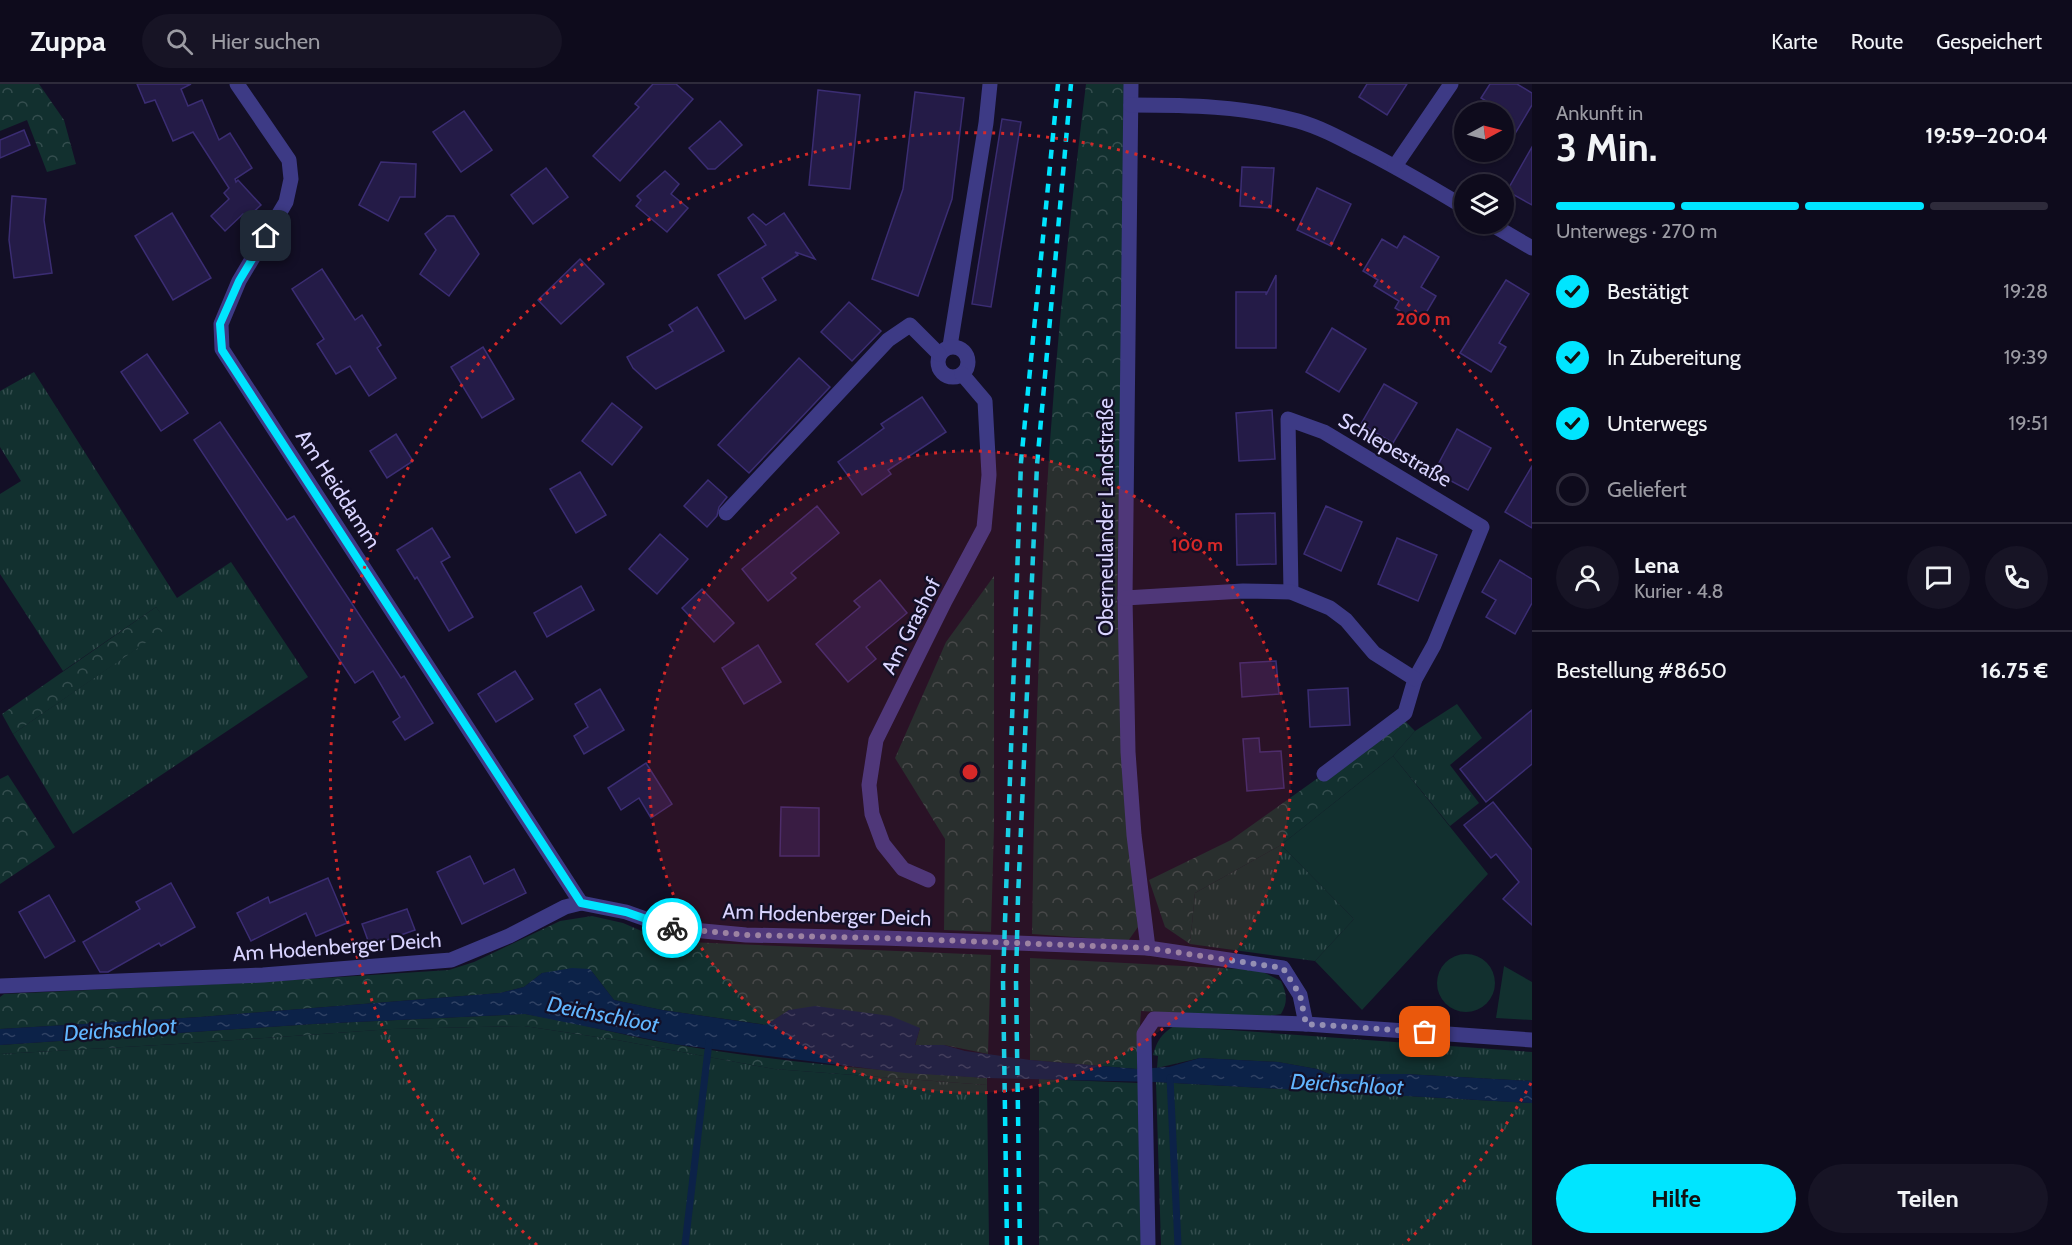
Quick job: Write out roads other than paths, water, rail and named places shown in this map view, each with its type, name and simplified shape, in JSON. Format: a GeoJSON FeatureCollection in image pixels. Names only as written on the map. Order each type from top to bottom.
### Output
{"type":"FeatureCollection","features":[{"type":"Feature","properties":{"kind":"street","name":"Am Heiddamm"},"geometry":{"type":"LineString","coordinates":[[237,84],[289,160],[291,179],[286,202],[239,281],[220,324],[222,350],[581,903]]}},
{"type":"Feature","properties":{"kind":"street"},"geometry":{"type":"LineString","coordinates":[[944,350],[957,346],[967,355],[967,369],[962,374],[948,377],[938,368],[937,361],[944,350],[986,123],[990,84]]}},
{"type":"Feature","properties":{"kind":"street","name":"Oberneulander Landstraße"},"geometry":{"type":"LineString","coordinates":[[1131,84],[1125,598],[1128,752],[1134,835],[1148,948]]}},
{"type":"Feature","properties":{"kind":"street"},"geometry":{"type":"LineString","coordinates":[[1395,166],[1451,84]]}},
{"type":"Feature","properties":{"kind":"street"},"geometry":{"type":"LineString","coordinates":[[1131,105],[1193,105],[1232,108],[1300,122],[1331,134],[1395,166],[1454,201]]}},
{"type":"Feature","properties":{"kind":"street"},"geometry":{"type":"LineString","coordinates":[[1508,234],[1532,248]]}},
{"type":"Feature","properties":{"kind":"street"},"geometry":{"type":"LineString","coordinates":[[726,513],[888,340],[910,325],[944,350]]}},
{"type":"Feature","properties":{"kind":"street","name":"Am Grashof"},"geometry":{"type":"LineString","coordinates":[[927,880],[903,869],[883,844],[872,814],[869,785],[876,740],[984,528],[989,475],[985,401],[962,374]]}},
{"type":"Feature","properties":{"kind":"street","name":"Schlepestraße"},"geometry":{"type":"LineString","coordinates":[[1291,592],[1288,419],[1324,432],[1482,527],[1434,645],[1415,679],[1405,712],[1324,774]]}},
{"type":"Feature","properties":{"kind":"street"},"geometry":{"type":"LineString","coordinates":[[1125,598],[1243,591],[1291,592],[1330,608],[1346,620],[1374,653],[1415,679]]}},
{"type":"Feature","properties":{"kind":"street","name":"Am Hodenberger Deich"},"geometry":{"type":"LineString","coordinates":[[0,986],[159,981],[452,960],[509,936],[565,908],[581,903],[626,912],[671,928],[746,935],[1148,948],[1283,968],[1300,995],[1306,1024]]}},
{"type":"Feature","properties":{"kind":"street"},"geometry":{"type":"LineString","coordinates":[[1148,1245],[1144,1034],[1154,1019],[1306,1024],[1532,1040]]}},
{"type":"Feature","properties":{"kind":"water","name":"Deichschloot"},"geometry":{"type":"Polygon","coordinates":[[[572,968],[590,969],[614,1000],[662,1010],[766,1025],[789,1010],[815,1006],[891,1016],[920,1028],[915,1045],[944,1045],[965,1051],[1030,1060],[1137,1069],[1169,1067],[1200,1058],[1278,1062],[1317,1069],[1329,1074],[1405,1074],[1532,1081],[1532,1103],[1156,1082],[987,1078],[905,1073],[673,1044],[525,1014],[313,1024],[0,1045],[0,1029],[200,1017],[500,993],[524,987],[542,973],[572,968]]]}},
{"type":"Feature","properties":{"kind":"waterway"},"geometry":{"type":"LineString","coordinates":[[685,1245],[709,1042]]}},
{"type":"Feature","properties":{"kind":"waterway"},"geometry":{"type":"LineString","coordinates":[[1170,1078],[1178,1245]]}},
{"type":"Feature","properties":{"kind":"railway"},"geometry":{"type":"LineString","coordinates":[[1007,1245],[1003,979],[1021,462],[1058,84]]}},
{"type":"Feature","properties":{"kind":"railway"},"geometry":{"type":"LineString","coordinates":[[1020,1245],[1016,981],[1018,897],[1037,465],[1071,84]]}}]}
